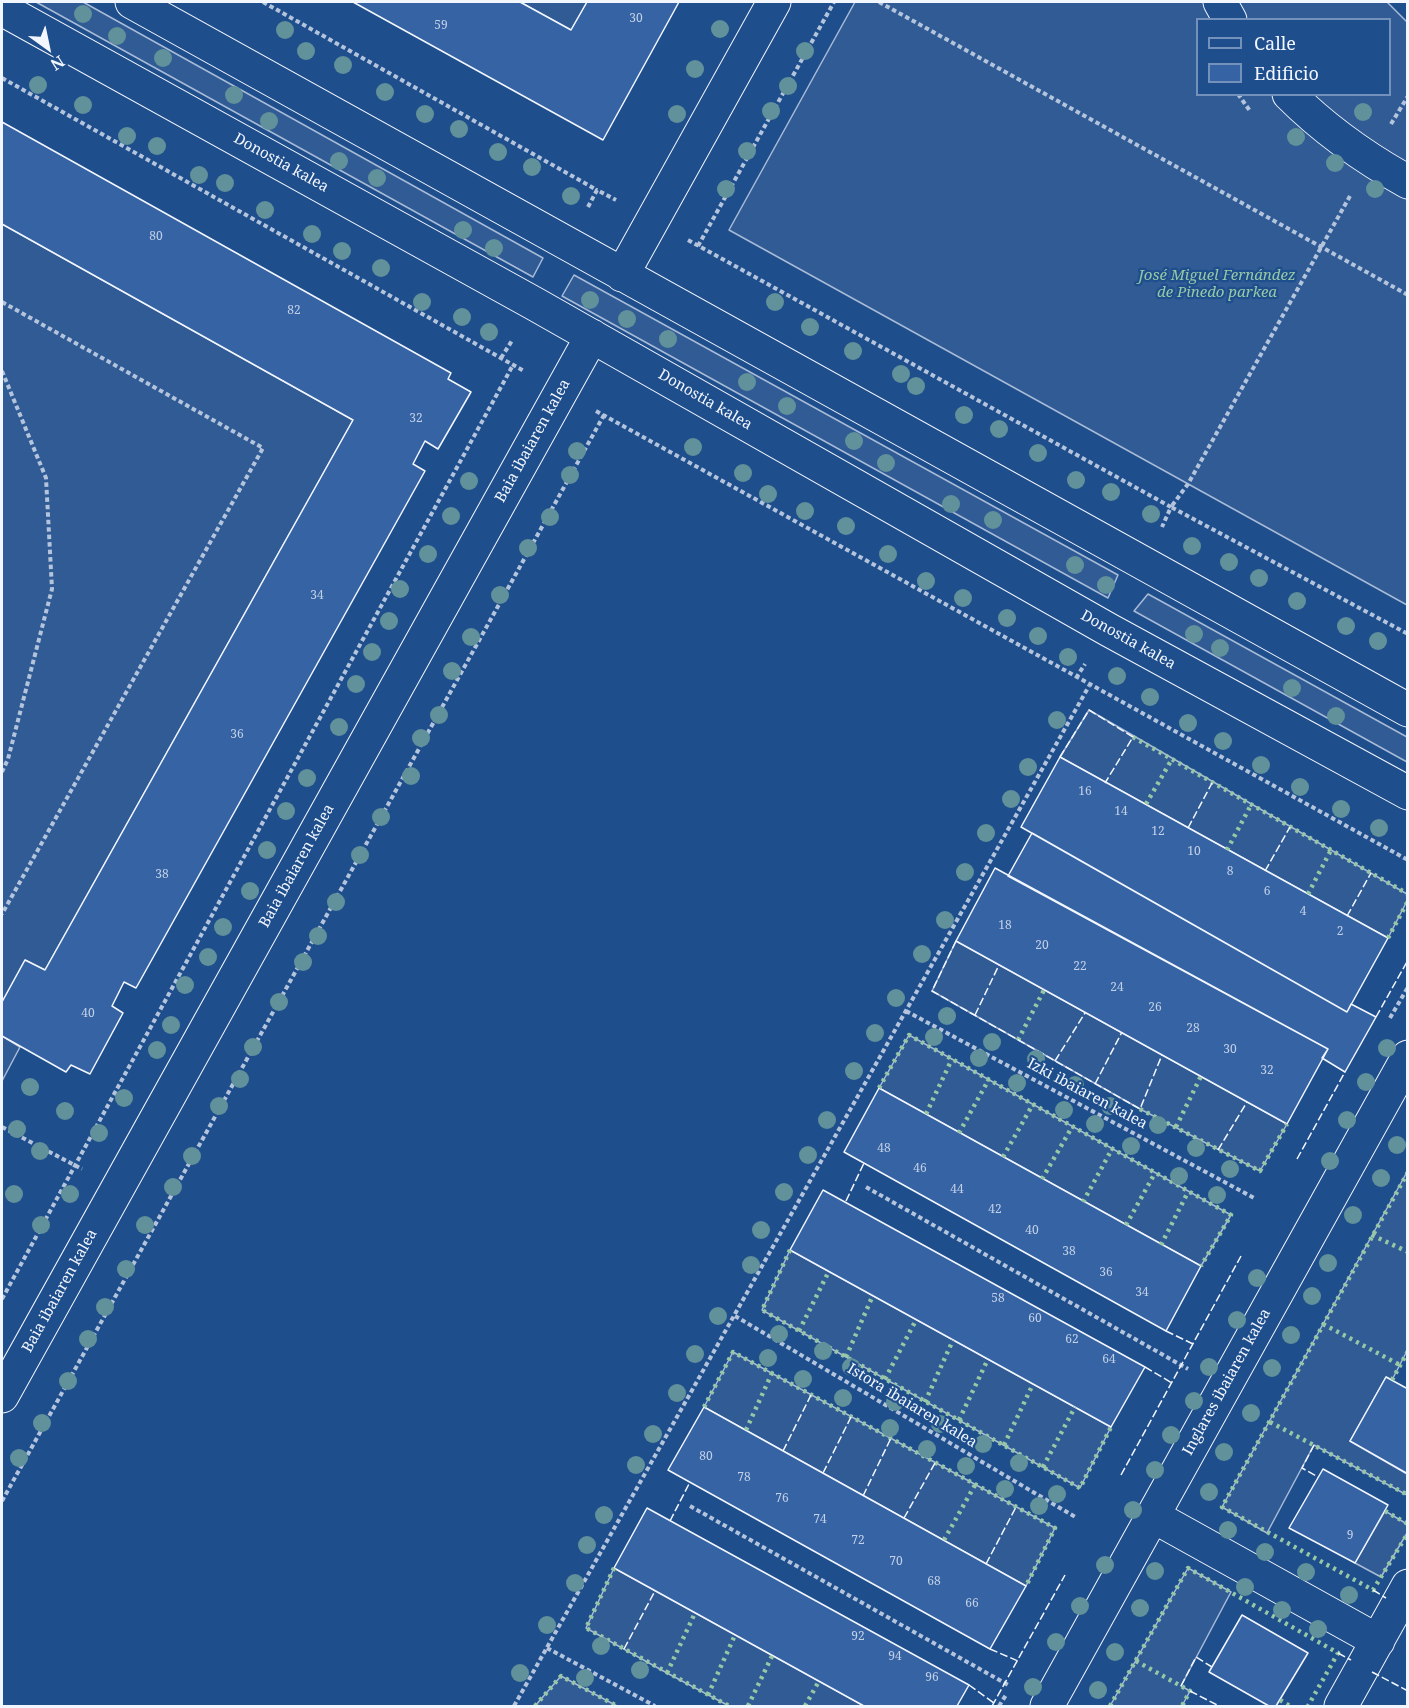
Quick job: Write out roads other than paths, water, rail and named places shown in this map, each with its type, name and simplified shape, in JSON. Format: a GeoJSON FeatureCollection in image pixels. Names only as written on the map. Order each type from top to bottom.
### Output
{"type":"FeatureCollection","features":[{"type":"Feature","properties":{"kind":"street"},"geometry":{"type":"LineString","coordinates":[[132,2],[1407,710]]}},
{"type":"Feature","properties":{"kind":"street"},"geometry":{"type":"LineString","coordinates":[[622,275],[774,2]]}},
{"type":"Feature","properties":{"kind":"street"},"geometry":{"type":"LineString","coordinates":[[1220,2],[1229,18]]}},
{"type":"Feature","properties":{"kind":"street","name":"Donostia kalea"},"geometry":{"type":"LineString","coordinates":[[2,9],[592,336],[1109,630],[1407,794]]}},
{"type":"Feature","properties":{"kind":"street"},"geometry":{"type":"LineString","coordinates":[[1291,96],[1321,126],[1370,161],[1407,182]]}},
{"type":"Feature","properties":{"kind":"street","name":"Baia ibaiaren kalea"},"geometry":{"type":"LineString","coordinates":[[2,1396],[592,336]]}},
{"type":"Feature","properties":{"kind":"street","name":"Inglares ibaiaren kalea"},"geometry":{"type":"LineString","coordinates":[[1047,1707],[1407,1058]]}},
{"type":"Feature","properties":{"kind":"street"},"geometry":{"type":"LineString","coordinates":[[1153,1516],[1378,1641]]}},
{"type":"Feature","properties":{"kind":"street"},"geometry":{"type":"LineString","coordinates":[[1341,1707],[1407,1586]]}},
{"type":"Feature","properties":{"kind":"park label","name":"José Miguel Fernández de Pinedo parkea"},"geometry":{"type":"Point","coordinates":[1217,284]}}]}
